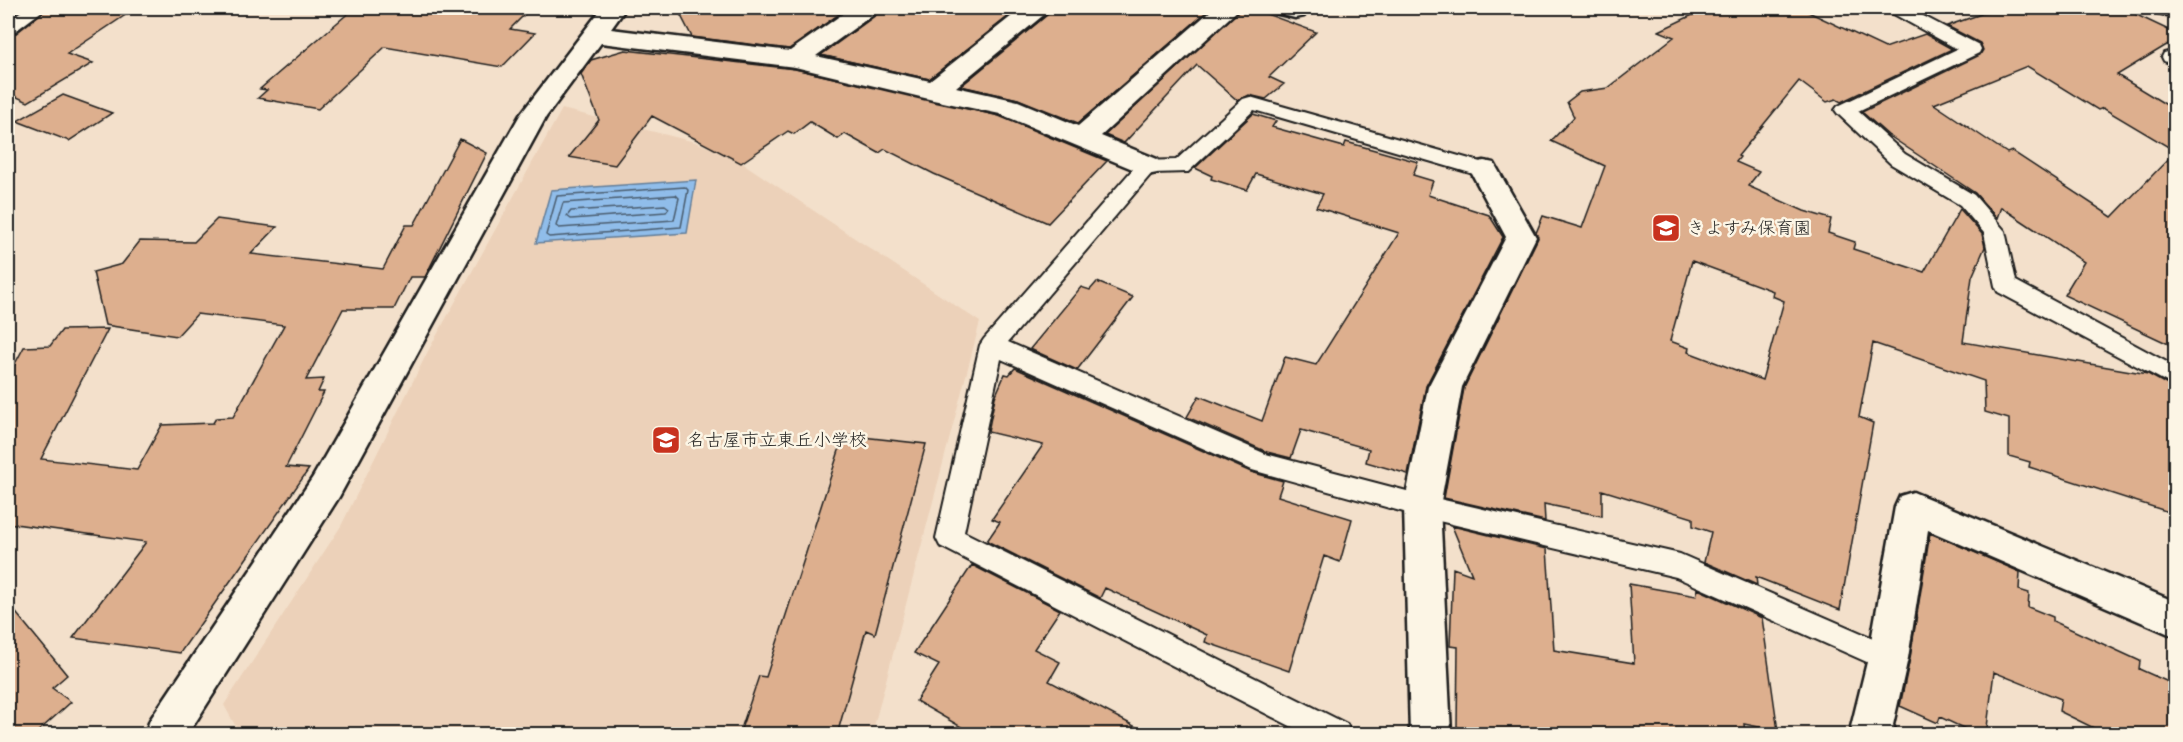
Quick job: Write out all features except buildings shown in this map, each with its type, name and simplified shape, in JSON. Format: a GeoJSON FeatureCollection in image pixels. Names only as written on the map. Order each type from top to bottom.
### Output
{"type":"FeatureCollection","features":[{"type":"Feature","properties":{"kind":"street"},"geometry":{"type":"LineString","coordinates":[[795,59],[866,8]]}},
{"type":"Feature","properties":{"kind":"street"},"geometry":{"type":"LineString","coordinates":[[933,92],[1037,8]]}},
{"type":"Feature","properties":{"kind":"street"},"geometry":{"type":"LineString","coordinates":[[1083,138],[1228,8]]}},
{"type":"Feature","properties":{"kind":"street"},"geometry":{"type":"LineString","coordinates":[[2168,8],[2175,10]]}},
{"type":"Feature","properties":{"kind":"street"},"geometry":{"type":"LineString","coordinates":[[605,20],[597,35],[795,59],[933,92],[1008,107],[1148,166]]}},
{"type":"Feature","properties":{"kind":"street"},"geometry":{"type":"LineString","coordinates":[[165,735],[326,487],[534,115],[605,20]]}},
{"type":"Feature","properties":{"kind":"street"},"geometry":{"type":"LineString","coordinates":[[1430,735],[1422,506],[1445,387],[1521,237],[1484,170]]}},
{"type":"Feature","properties":{"kind":"street"},"geometry":{"type":"LineString","coordinates":[[1876,735],[1872,728],[1888,658],[1913,507],[2175,620]]}},
{"type":"Feature","properties":{"kind":"lane"},"geometry":{"type":"LineString","coordinates":[[8,28],[37,8]]}},
{"type":"Feature","properties":{"kind":"lane"},"geometry":{"type":"LineString","coordinates":[[1896,8],[1972,49],[1845,110],[1898,159],[1967,200],[1994,231],[2006,286],[2175,378]]}},
{"type":"Feature","properties":{"kind":"lane"},"geometry":{"type":"LineString","coordinates":[[2175,55],[2171,57],[2175,60]]}},
{"type":"Feature","properties":{"kind":"lane"},"geometry":{"type":"LineString","coordinates":[[1336,735],[949,538],[992,345],[1148,166],[1181,167],[1250,103],[1484,170]]}},
{"type":"Feature","properties":{"kind":"lane"},"geometry":{"type":"LineString","coordinates":[[992,345],[1261,463],[1422,506],[1680,566],[1888,658]]}},
{"type":"Feature","properties":{"kind":"shaded area","name":"名古屋市立東丘小学校"},"geometry":{"type":"Polygon","coordinates":[[[562,109],[695,142],[732,156],[980,322],[872,734],[240,734],[224,705],[341,526],[427,353],[562,109]]]}},
{"type":"Feature","properties":{"kind":"water"},"geometry":{"type":"Polygon","coordinates":[[[696,180],[687,233],[536,243],[551,190],[696,180]]]}},
{"type":"Feature","properties":{"kind":"place","name":"きよすみ保育園"},"geometry":{"type":"Point","coordinates":[1666,228]}},
{"type":"Feature","properties":{"kind":"place","name":"名古屋市立東丘小学校"},"geometry":{"type":"Point","coordinates":[666,440]}}]}
